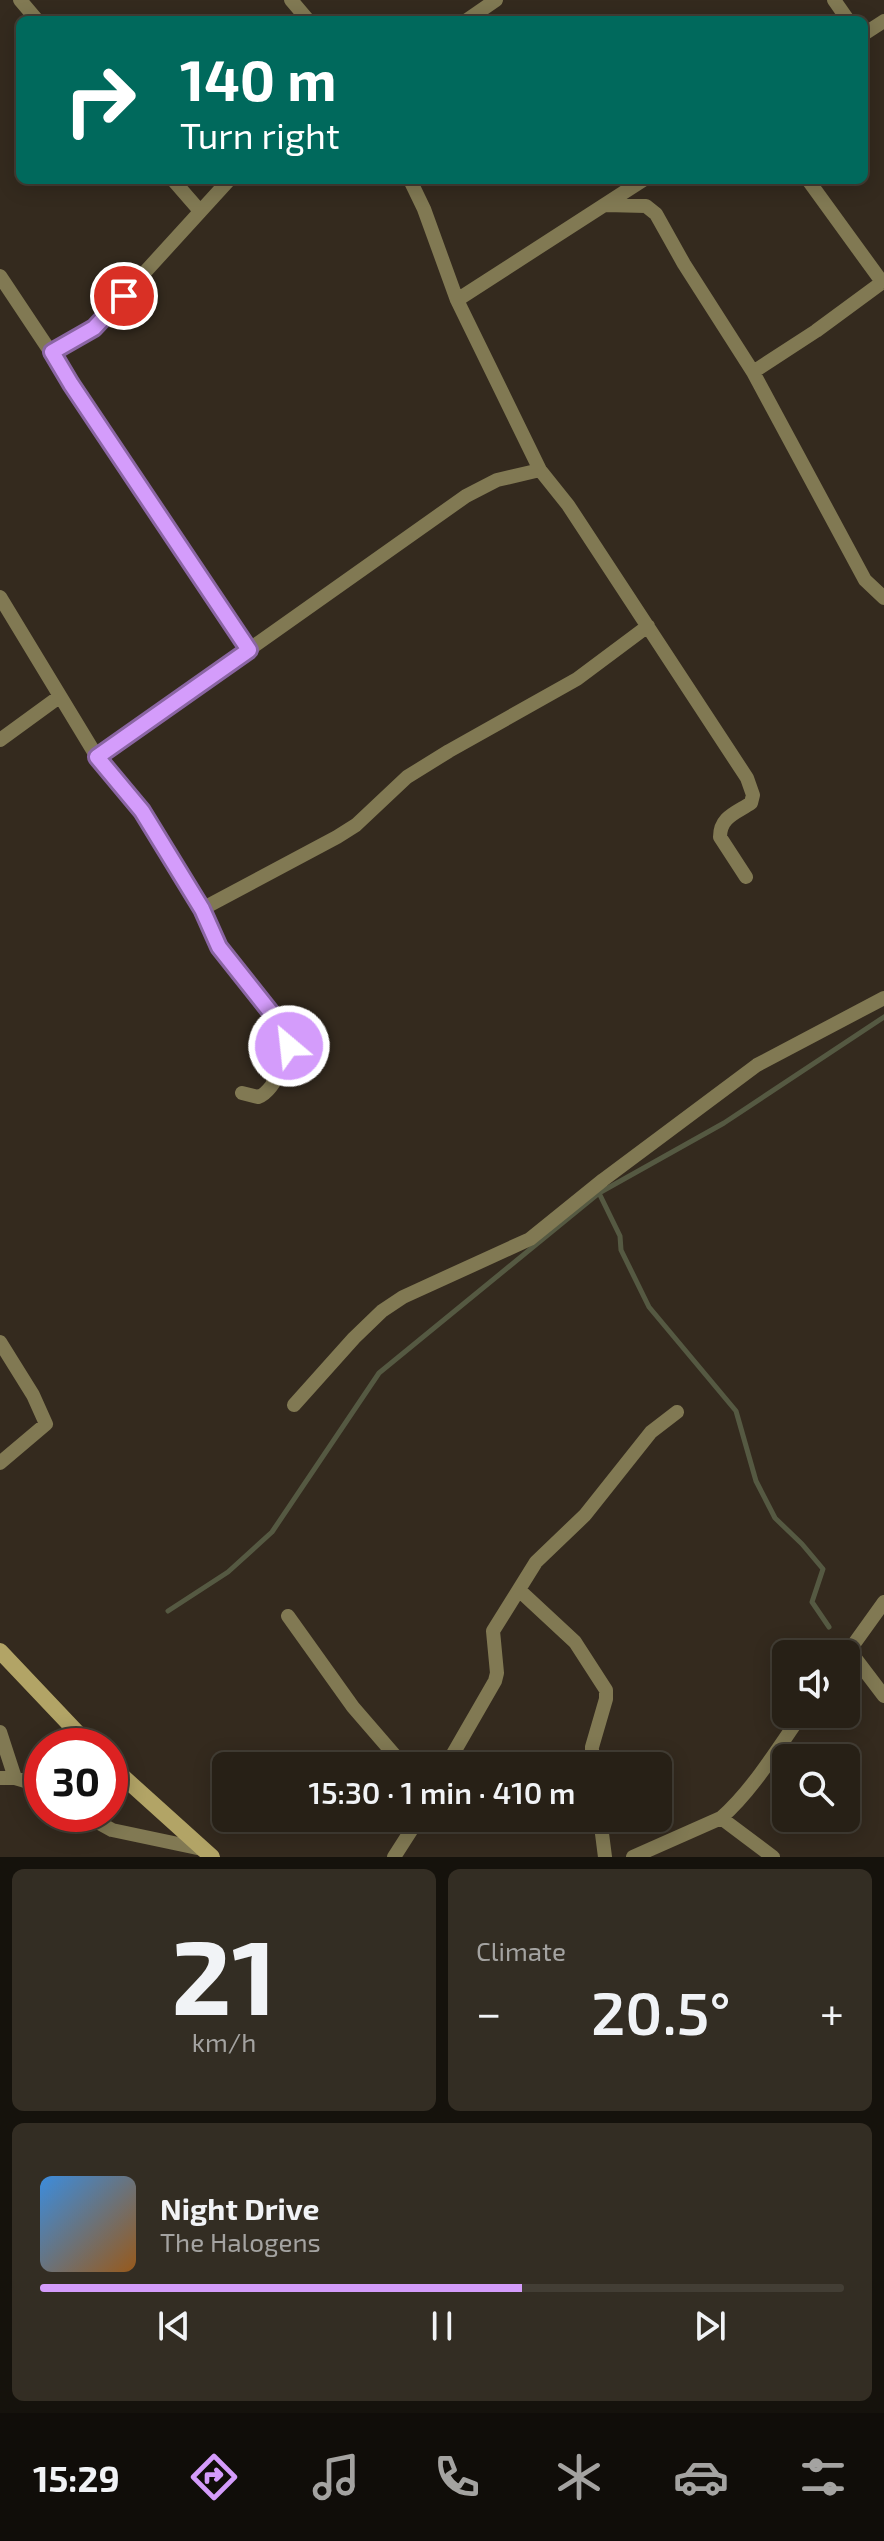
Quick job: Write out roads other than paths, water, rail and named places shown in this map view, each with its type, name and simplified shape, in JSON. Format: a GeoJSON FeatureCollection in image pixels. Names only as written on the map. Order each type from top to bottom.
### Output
{"type":"FeatureCollection","features":[{"type":"Feature","properties":{"kind":"main road"},"geometry":{"type":"LineString","coordinates":[[0,1651],[69,1728]]}},
{"type":"Feature","properties":{"kind":"main road"},"geometry":{"type":"LineString","coordinates":[[128,1781],[207,1853]]}},
{"type":"Feature","properties":{"kind":"street"},"geometry":{"type":"LineString","coordinates":[[20,0],[34,16]]}},
{"type":"Feature","properties":{"kind":"street"},"geometry":{"type":"LineString","coordinates":[[291,0],[305,16]]}},
{"type":"Feature","properties":{"kind":"street"},"geometry":{"type":"LineString","coordinates":[[473,16],[496,0]]}},
{"type":"Feature","properties":{"kind":"street"},"geometry":{"type":"LineString","coordinates":[[176,184],[200,211]]}},
{"type":"Feature","properties":{"kind":"street"},"geometry":{"type":"LineString","coordinates":[[52,352],[94,328],[225,184]]}},
{"type":"Feature","properties":{"kind":"street"},"geometry":{"type":"LineString","coordinates":[[412,184],[457,300],[540,470],[568,505],[751,788],[751,803],[724,820],[720,830],[720,837],[746,877]]}},
{"type":"Feature","properties":{"kind":"street"},"geometry":{"type":"LineString","coordinates":[[457,300],[637,184]]}},
{"type":"Feature","properties":{"kind":"street"},"geometry":{"type":"LineString","coordinates":[[753,372],[883,282],[811,184]]}},
{"type":"Feature","properties":{"kind":"street"},"geometry":{"type":"LineString","coordinates":[[606,205],[646,206],[656,214],[753,372],[865,580],[884,598]]}},
{"type":"Feature","properties":{"kind":"street"},"geometry":{"type":"LineString","coordinates":[[0,276],[249,650]]}},
{"type":"Feature","properties":{"kind":"street"},"geometry":{"type":"LineString","coordinates":[[97,757],[466,496],[497,480],[540,470]]}},
{"type":"Feature","properties":{"kind":"street"},"geometry":{"type":"LineString","coordinates":[[0,597],[97,757],[142,811],[202,909],[219,947],[288,1038],[289,1046],[270,1090],[258,1097],[242,1093]]}},
{"type":"Feature","properties":{"kind":"street"},"geometry":{"type":"LineString","coordinates":[[202,909],[356,825],[407,777],[577,679],[648,626]]}},
{"type":"Feature","properties":{"kind":"street"},"geometry":{"type":"LineString","coordinates":[[0,740],[59,697]]}},
{"type":"Feature","properties":{"kind":"street"},"geometry":{"type":"LineString","coordinates":[[294,1405],[382,1311],[403,1297],[530,1239],[603,1180],[757,1065],[884,998]]}},
{"type":"Feature","properties":{"kind":"street"},"geometry":{"type":"LineString","coordinates":[[0,1342],[33,1395],[46,1424],[0,1463]]}},
{"type":"Feature","properties":{"kind":"street"},"geometry":{"type":"LineString","coordinates":[[454,1752],[492,1688],[497,1673],[493,1631],[497,1620],[536,1562],[585,1515],[651,1432],[677,1412]]}},
{"type":"Feature","properties":{"kind":"street"},"geometry":{"type":"LineString","coordinates":[[519,1590],[580,1647],[606,1690],[592,1752]]}},
{"type":"Feature","properties":{"kind":"street"},"geometry":{"type":"LineString","coordinates":[[857,1640],[884,1602]]}},
{"type":"Feature","properties":{"kind":"street"},"geometry":{"type":"LineString","coordinates":[[288,1616],[353,1707],[392,1752]]}},
{"type":"Feature","properties":{"kind":"street"},"geometry":{"type":"LineString","coordinates":[[860,1667],[884,1696]]}},
{"type":"Feature","properties":{"kind":"street"},"geometry":{"type":"LineString","coordinates":[[633,1857],[721,1818],[755,1779],[792,1728]]}},
{"type":"Feature","properties":{"kind":"street"},"geometry":{"type":"LineString","coordinates":[[0,1732],[8,1778]]}},
{"type":"Feature","properties":{"kind":"street"},"geometry":{"type":"LineString","coordinates":[[721,1818],[773,1857]]}},
{"type":"Feature","properties":{"kind":"street"},"geometry":{"type":"LineString","coordinates":[[120,1832],[207,1853]]}},
{"type":"Feature","properties":{"kind":"street"},"geometry":{"type":"LineString","coordinates":[[394,1857],[410,1832]]}},
{"type":"Feature","properties":{"kind":"street"},"geometry":{"type":"LineString","coordinates":[[602,1832],[605,1857]]}},
{"type":"Feature","properties":{"kind":"waterway"},"geometry":{"type":"LineString","coordinates":[[168,1611],[228,1572],[272,1532],[379,1373],[599,1193],[724,1123],[884,1017]]}},
{"type":"Feature","properties":{"kind":"waterway"},"geometry":{"type":"LineString","coordinates":[[599,1193],[620,1236],[621,1250],[649,1307],[736,1411],[756,1481],[775,1518],[823,1569],[812,1602],[829,1627]]}}]}
